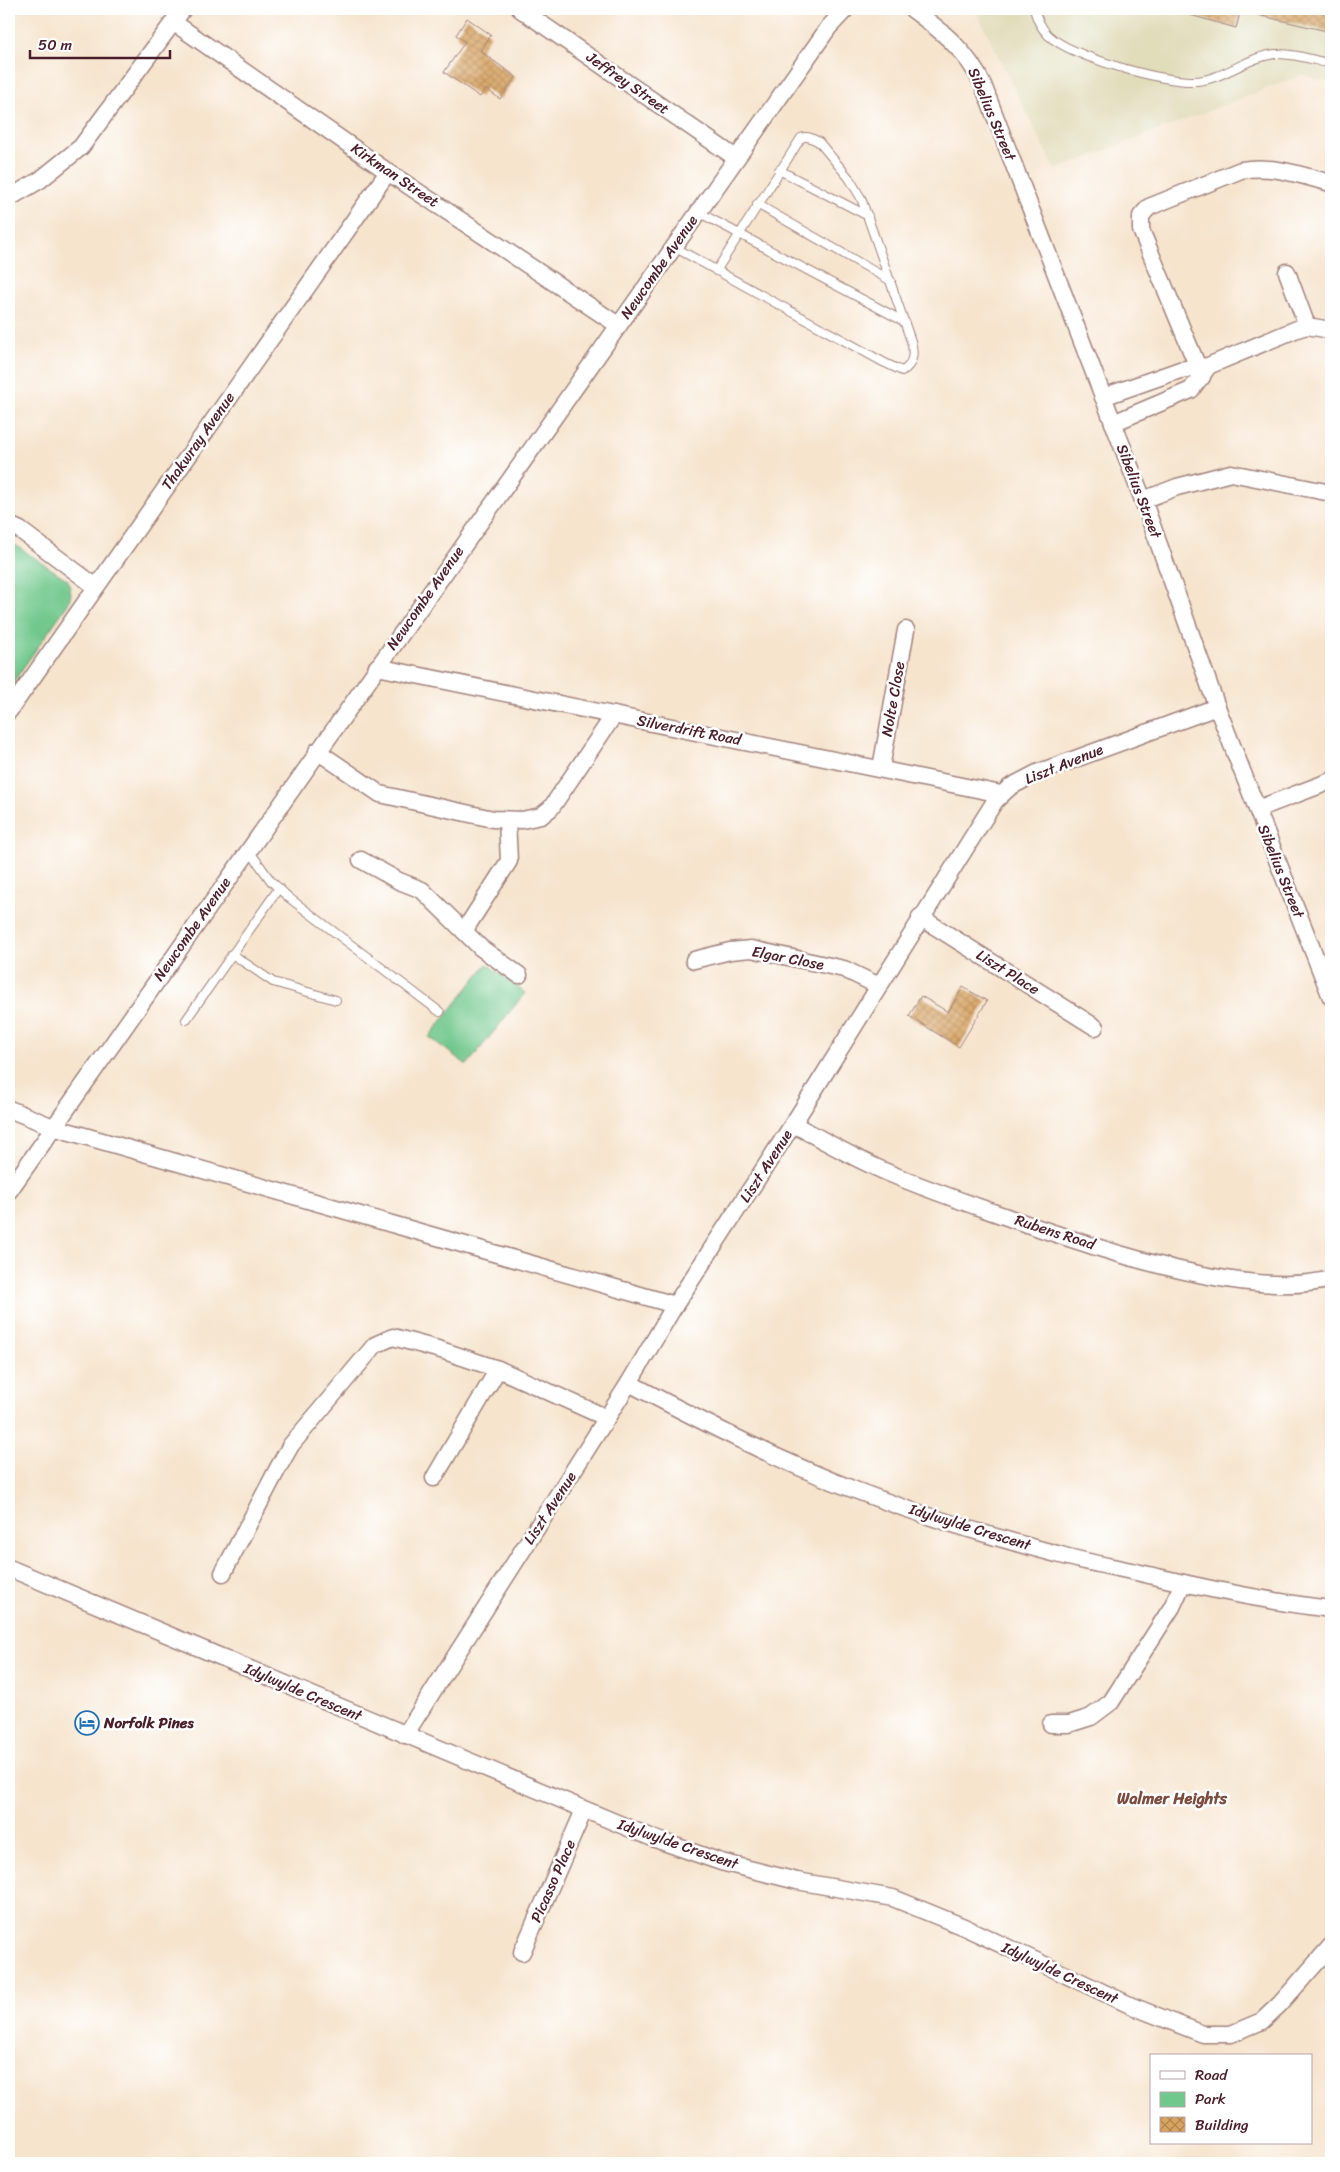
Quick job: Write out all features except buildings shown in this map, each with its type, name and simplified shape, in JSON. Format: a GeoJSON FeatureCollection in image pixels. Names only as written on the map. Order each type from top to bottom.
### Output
{"type":"FeatureCollection","features":[{"type":"Feature","properties":{"kind":"street"},"geometry":{"type":"LineString","coordinates":[[9,198],[40,180],[81,147],[183,9]]}},
{"type":"Feature","properties":{"kind":"street","name":"Jeffrey Street"},"geometry":{"type":"LineString","coordinates":[[520,9],[736,158]]}},
{"type":"Feature","properties":{"kind":"street","name":"Newcombe Avenue"},"geometry":{"type":"LineString","coordinates":[[9,1191],[736,158],[830,27],[846,9]]}},
{"type":"Feature","properties":{"kind":"street","name":"Sibelius Street"},"geometry":{"type":"LineString","coordinates":[[912,9],[958,46],[978,74],[1143,500],[1217,707],[1331,997]]}},
{"type":"Feature","properties":{"kind":"street","name":"Kirkman Street"},"geometry":{"type":"LineString","coordinates":[[173,22],[388,172],[618,325]]}},
{"type":"Feature","properties":{"kind":"street"},"geometry":{"type":"LineString","coordinates":[[1202,370],[1141,230],[1141,216],[1145,210],[1241,170],[1252,168],[1272,168],[1331,183]]}},
{"type":"Feature","properties":{"kind":"street","name":"Thakwray Avenue"},"geometry":{"type":"LineString","coordinates":[[9,711],[95,586],[388,172]]}},
{"type":"Feature","properties":{"kind":"street"},"geometry":{"type":"LineString","coordinates":[[1287,272],[1307,326]]}},
{"type":"Feature","properties":{"kind":"street"},"geometry":{"type":"LineString","coordinates":[[1103,396],[1175,371],[1202,370],[1307,326],[1331,330]]}},
{"type":"Feature","properties":{"kind":"street"},"geometry":{"type":"LineString","coordinates":[[1113,423],[1190,390],[1202,370]]}},
{"type":"Feature","properties":{"kind":"street"},"geometry":{"type":"LineString","coordinates":[[1143,500],[1177,487],[1231,473],[1331,493]]}},
{"type":"Feature","properties":{"kind":"street"},"geometry":{"type":"LineString","coordinates":[[9,525],[20,530],[95,586]]}},
{"type":"Feature","properties":{"kind":"street","name":"Nolte Close"},"geometry":{"type":"LineString","coordinates":[[881,768],[906,630]]}},
{"type":"Feature","properties":{"kind":"street","name":"Silverdrift Road"},"geometry":{"type":"LineString","coordinates":[[376,667],[1002,794]]}},
{"type":"Feature","properties":{"kind":"street","name":"Liszt Avenue"},"geometry":{"type":"LineString","coordinates":[[405,1735],[629,1383],[675,1305],[793,1124],[989,808],[1002,794],[1018,782],[1048,768],[1217,707]]}},
{"type":"Feature","properties":{"kind":"street"},"geometry":{"type":"LineString","coordinates":[[317,751],[380,794],[493,819],[522,820],[541,816],[550,808],[614,715]]}},
{"type":"Feature","properties":{"kind":"street"},"geometry":{"type":"LineString","coordinates":[[1257,809],[1331,781]]}},
{"type":"Feature","properties":{"kind":"street"},"geometry":{"type":"LineString","coordinates":[[464,931],[509,861],[507,820]]}},
{"type":"Feature","properties":{"kind":"street"},"geometry":{"type":"LineString","coordinates":[[361,860],[399,881],[422,890],[481,948],[519,975]]}},
{"type":"Feature","properties":{"kind":"street","name":"Liszt Place"},"geometry":{"type":"LineString","coordinates":[[920,917],[1095,1027]]}},
{"type":"Feature","properties":{"kind":"street","name":"Elgar Close"},"geometry":{"type":"LineString","coordinates":[[694,960],[730,950],[751,949],[844,969],[879,986]]}},
{"type":"Feature","properties":{"kind":"street"},"geometry":{"type":"LineString","coordinates":[[9,1109],[53,1127],[675,1305]]}},
{"type":"Feature","properties":{"kind":"street","name":"Rubens Road"},"geometry":{"type":"LineString","coordinates":[[793,1124],[890,1173],[934,1192],[1110,1250],[1210,1275],[1253,1282],[1295,1285],[1331,1279]]}},
{"type":"Feature","properties":{"kind":"street"},"geometry":{"type":"LineString","coordinates":[[223,1573],[291,1446],[380,1341],[393,1337],[402,1338],[498,1369],[607,1418]]}},
{"type":"Feature","properties":{"kind":"street"},"geometry":{"type":"LineString","coordinates":[[434,1478],[498,1369]]}},
{"type":"Feature","properties":{"kind":"street","name":"Idylwylde Crescent"},"geometry":{"type":"LineString","coordinates":[[629,1383],[710,1425],[855,1490],[1057,1554],[1183,1584],[1331,1610]]}},
{"type":"Feature","properties":{"kind":"street","name":"Idylwylde Crescent"},"geometry":{"type":"LineString","coordinates":[[9,1568],[655,1839],[721,1862],[797,1881],[893,1898],[964,1928],[1132,2006],[1203,2034],[1230,2034],[1262,2021],[1280,2004],[1331,1946]]}},
{"type":"Feature","properties":{"kind":"street"},"geometry":{"type":"LineString","coordinates":[[1051,1724],[1070,1724],[1091,1716],[1111,1702],[1172,1608],[1183,1584]]}},
{"type":"Feature","properties":{"kind":"street","name":"Picasso Place"},"geometry":{"type":"LineString","coordinates":[[522,1952],[584,1810]]}},
{"type":"Feature","properties":{"kind":"lane"},"geometry":{"type":"LineString","coordinates":[[1034,9],[1040,26],[1049,36],[1065,46],[1088,56],[1164,78],[1196,81],[1214,77],[1274,54],[1292,55],[1331,64]]}},
{"type":"Feature","properties":{"kind":"lane"},"geometry":{"type":"LineString","coordinates":[[673,247],[716,271],[891,367],[902,371],[910,362],[914,352],[868,216],[849,178],[819,142],[812,138],[806,136],[801,138],[757,204],[716,271]]}},
{"type":"Feature","properties":{"kind":"lane"},"geometry":{"type":"LineString","coordinates":[[779,170],[868,216]]}},
{"type":"Feature","properties":{"kind":"lane"},"geometry":{"type":"LineString","coordinates":[[757,204],[891,280]]}},
{"type":"Feature","properties":{"kind":"lane"},"geometry":{"type":"LineString","coordinates":[[698,212],[904,322]]}},
{"type":"Feature","properties":{"kind":"lane"},"geometry":{"type":"LineString","coordinates":[[248,849],[279,888],[440,1012]]}},
{"type":"Feature","properties":{"kind":"lane"},"geometry":{"type":"LineString","coordinates":[[186,1020],[279,888]]}},
{"type":"Feature","properties":{"kind":"lane"},"geometry":{"type":"LineString","coordinates":[[232,954],[273,982],[336,1000]]}},
{"type":"Feature","properties":{"kind":"shaded area"},"geometry":{"type":"Polygon","coordinates":[[[975,9],[1331,9],[1331,83],[1302,75],[1055,170],[975,9]]]}},
{"type":"Feature","properties":{"kind":"green space"},"geometry":{"type":"Polygon","coordinates":[[[9,541],[68,580],[71,594],[68,604],[9,688],[9,541]]]}},
{"type":"Feature","properties":{"kind":"green space"},"geometry":{"type":"Polygon","coordinates":[[[487,964],[525,993],[467,1065],[429,1037],[487,964]]]}},
{"type":"Feature","properties":{"kind":"place","name":"Norfolk Pines"},"geometry":{"type":"Point","coordinates":[87,1723]}},
{"type":"Feature","properties":{"kind":"district","name":"Walmer Heights"},"geometry":{"type":"Point","coordinates":[1172,1798]}}]}
